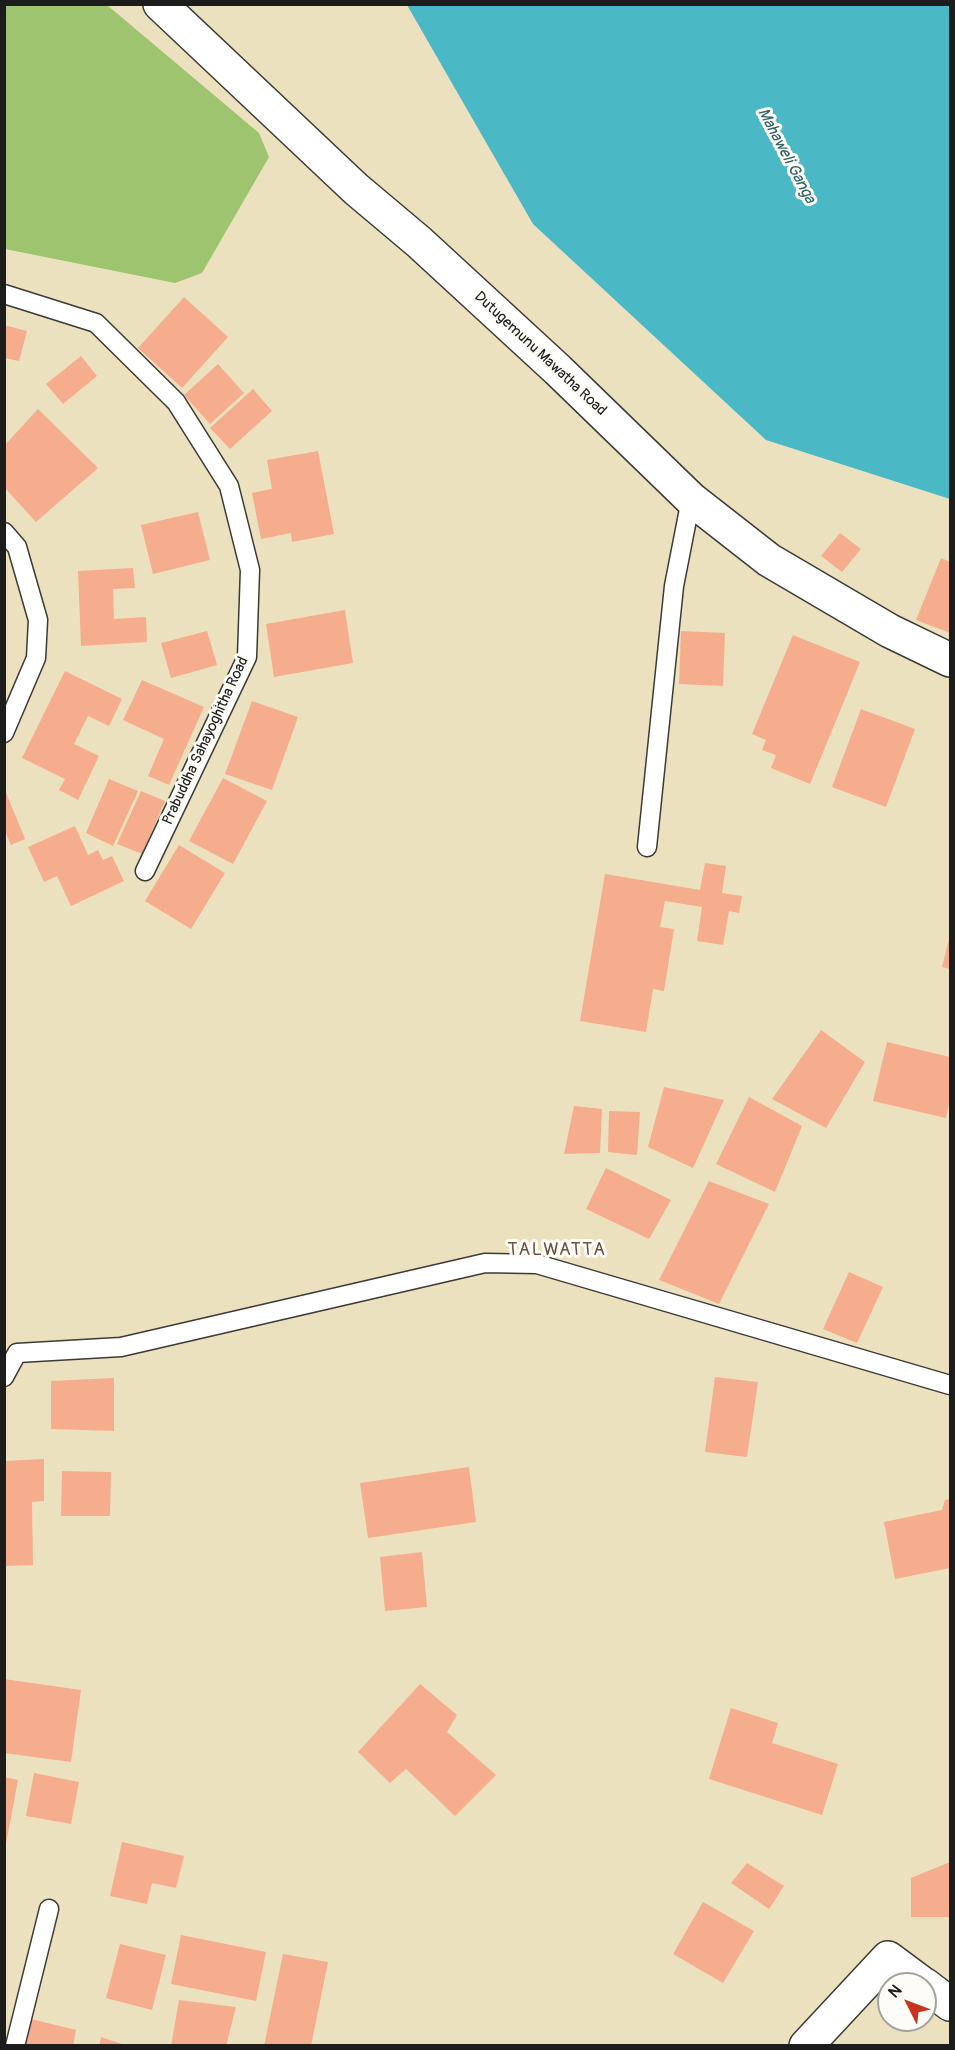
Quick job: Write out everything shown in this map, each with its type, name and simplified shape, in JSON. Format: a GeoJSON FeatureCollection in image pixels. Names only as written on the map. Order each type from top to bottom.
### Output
{"type":"FeatureCollection","features":[{"type":"Feature","properties":{"kind":"street","name":"Dutugemunu Mawatha Road"},"geometry":{"type":"LineString","coordinates":[[160,4],[356,189],[419,242],[558,370],[691,499],[768,560],[890,631],[951,660]]}},
{"type":"Feature","properties":{"kind":"street"},"geometry":{"type":"LineString","coordinates":[[806,2046],[888,1958],[907,1972]]}},
{"type":"Feature","properties":{"kind":"street"},"geometry":{"type":"LineString","coordinates":[[937,1994],[951,2004]]}},
{"type":"Feature","properties":{"kind":"lane","name":"Prabuddha Sahayoghitha Road"},"geometry":{"type":"LineString","coordinates":[[4,294],[96,323],[176,402],[229,486],[250,570],[247,657],[146,871]]}},
{"type":"Feature","properties":{"kind":"lane"},"geometry":{"type":"LineString","coordinates":[[647,847],[674,586],[691,499]]}},
{"type":"Feature","properties":{"kind":"lane"},"geometry":{"type":"LineString","coordinates":[[4,532],[17,547],[38,620],[36,658],[4,733]]}},
{"type":"Feature","properties":{"kind":"lane"},"geometry":{"type":"LineString","coordinates":[[4,1377],[17,1353],[122,1347],[485,1263],[537,1263],[951,1385]]}},
{"type":"Feature","properties":{"kind":"lane"},"geometry":{"type":"LineString","coordinates":[[15,2046],[49,1909]]}},
{"type":"Feature","properties":{"kind":"green space"},"geometry":{"type":"Polygon","coordinates":[[[4,5],[107,5],[259,133],[269,157],[202,273],[175,283],[5,249],[4,5]]]}},
{"type":"Feature","properties":{"kind":"water","name":"Mahaweli Ganga"},"geometry":{"type":"Polygon","coordinates":[[[407,5],[950,5],[950,499],[766,440],[533,224],[407,5]]]}},
{"type":"Feature","properties":{"kind":"building"},"geometry":{"type":"Polygon","coordinates":[[[184,297],[228,337],[182,388],[138,348],[184,297]]]}},
{"type":"Feature","properties":{"kind":"building"},"geometry":{"type":"Polygon","coordinates":[[[4,325],[27,331],[19,361],[4,358],[4,325]]]}},
{"type":"Feature","properties":{"kind":"building"},"geometry":{"type":"Polygon","coordinates":[[[81,356],[97,376],[63,404],[46,384],[81,356]]]}},
{"type":"Feature","properties":{"kind":"building"},"geometry":{"type":"Polygon","coordinates":[[[218,364],[244,393],[210,424],[184,395],[218,364]]]}},
{"type":"Feature","properties":{"kind":"building"},"geometry":{"type":"Polygon","coordinates":[[[253,389],[272,411],[230,449],[210,428],[253,389]]]}},
{"type":"Feature","properties":{"kind":"building"},"geometry":{"type":"Polygon","coordinates":[[[38,409],[98,468],[36,522],[4,487],[4,446],[38,409]]]}},
{"type":"Feature","properties":{"kind":"building"},"geometry":{"type":"Polygon","coordinates":[[[318,451],[334,534],[292,542],[291,533],[261,539],[252,493],[272,489],[267,460],[318,451]]]}},
{"type":"Feature","properties":{"kind":"building"},"geometry":{"type":"Polygon","coordinates":[[[198,512],[210,560],[153,574],[141,525],[198,512]]]}},
{"type":"Feature","properties":{"kind":"building"},"geometry":{"type":"Polygon","coordinates":[[[840,533],[861,549],[842,572],[821,556],[840,533]]]}},
{"type":"Feature","properties":{"kind":"building"},"geometry":{"type":"Polygon","coordinates":[[[941,558],[950,562],[950,633],[916,620],[941,558]]]}},
{"type":"Feature","properties":{"kind":"building"},"geometry":{"type":"Polygon","coordinates":[[[133,568],[135,588],[113,589],[114,619],[146,617],[147,642],[81,646],[78,571],[133,568]]]}},
{"type":"Feature","properties":{"kind":"building"},"geometry":{"type":"Polygon","coordinates":[[[345,610],[353,663],[274,677],[266,624],[345,610]]]}},
{"type":"Feature","properties":{"kind":"building"},"geometry":{"type":"Polygon","coordinates":[[[207,631],[217,665],[171,678],[161,643],[207,631]]]}},
{"type":"Feature","properties":{"kind":"building"},"geometry":{"type":"Polygon","coordinates":[[[681,631],[725,633],[723,686],[679,684],[681,631]]]}},
{"type":"Feature","properties":{"kind":"building"},"geometry":{"type":"Polygon","coordinates":[[[793,635],[860,662],[810,784],[771,768],[776,755],[762,750],[766,740],[752,734],[793,635]]]}},
{"type":"Feature","properties":{"kind":"building"},"geometry":{"type":"Polygon","coordinates":[[[65,671],[122,699],[109,726],[88,716],[74,744],[99,756],[78,800],[59,790],[65,779],[22,758],[65,671]]]}},
{"type":"Feature","properties":{"kind":"building"},"geometry":{"type":"Polygon","coordinates":[[[142,680],[204,707],[169,785],[148,776],[164,739],[123,720],[142,680]]]}},
{"type":"Feature","properties":{"kind":"building"},"geometry":{"type":"Polygon","coordinates":[[[252,701],[298,717],[272,790],[225,774],[252,701]]]}},
{"type":"Feature","properties":{"kind":"building"},"geometry":{"type":"Polygon","coordinates":[[[861,709],[915,729],[886,807],[832,787],[861,709]]]}},
{"type":"Feature","properties":{"kind":"building"},"geometry":{"type":"Polygon","coordinates":[[[223,778],[267,801],[233,864],[189,841],[223,778]]]}},
{"type":"Feature","properties":{"kind":"building"},"geometry":{"type":"Polygon","coordinates":[[[109,779],[138,791],[113,846],[86,833],[109,779]]]}},
{"type":"Feature","properties":{"kind":"building"},"geometry":{"type":"Polygon","coordinates":[[[4,788],[25,839],[11,845],[4,829],[4,788]]]}},
{"type":"Feature","properties":{"kind":"building"},"geometry":{"type":"Polygon","coordinates":[[[141,791],[165,801],[142,854],[117,844],[141,791]]]}},
{"type":"Feature","properties":{"kind":"building"},"geometry":{"type":"Polygon","coordinates":[[[75,826],[88,855],[98,850],[103,860],[112,856],[124,881],[71,906],[57,876],[44,882],[28,847],[75,826]]]}},
{"type":"Feature","properties":{"kind":"building"},"geometry":{"type":"Polygon","coordinates":[[[179,845],[225,873],[191,929],[145,901],[179,845]]]}},
{"type":"Feature","properties":{"kind":"building"},"geometry":{"type":"Polygon","coordinates":[[[705,863],[726,866],[722,893],[742,896],[739,913],[729,911],[723,945],[697,941],[702,907],[665,901],[660,927],[674,929],[664,991],[653,989],[646,1032],[580,1021],[605,874],[700,890],[705,863]]]}},
{"type":"Feature","properties":{"kind":"building"},"geometry":{"type":"Polygon","coordinates":[[[950,935],[950,969],[942,967],[950,935]]]}},
{"type":"Feature","properties":{"kind":"building"},"geometry":{"type":"Polygon","coordinates":[[[821,1030],[865,1062],[826,1128],[772,1099],[821,1030]]]}},
{"type":"Feature","properties":{"kind":"building"},"geometry":{"type":"Polygon","coordinates":[[[887,1042],[950,1057],[950,1098],[946,1118],[873,1101],[887,1042]]]}},
{"type":"Feature","properties":{"kind":"building"},"geometry":{"type":"Polygon","coordinates":[[[664,1087],[724,1100],[693,1168],[648,1147],[664,1087]]]}},
{"type":"Feature","properties":{"kind":"building"},"geometry":{"type":"Polygon","coordinates":[[[749,1097],[802,1126],[775,1192],[716,1164],[749,1097]]]}},
{"type":"Feature","properties":{"kind":"building"},"geometry":{"type":"Polygon","coordinates":[[[574,1106],[602,1109],[600,1153],[564,1154],[574,1106]]]}},
{"type":"Feature","properties":{"kind":"building"},"geometry":{"type":"Polygon","coordinates":[[[609,1111],[640,1112],[637,1155],[608,1152],[609,1111]]]}},
{"type":"Feature","properties":{"kind":"building"},"geometry":{"type":"Polygon","coordinates":[[[606,1168],[671,1200],[649,1239],[586,1209],[606,1168]]]}},
{"type":"Feature","properties":{"kind":"building"},"geometry":{"type":"Polygon","coordinates":[[[709,1181],[769,1204],[719,1304],[659,1280],[709,1181]]]}},
{"type":"Feature","properties":{"kind":"building"},"geometry":{"type":"Polygon","coordinates":[[[849,1272],[883,1287],[857,1343],[823,1329],[849,1272]]]}},
{"type":"Feature","properties":{"kind":"building"},"geometry":{"type":"Polygon","coordinates":[[[715,1377],[758,1382],[747,1457],[705,1452],[715,1377]]]}},
{"type":"Feature","properties":{"kind":"building"},"geometry":{"type":"Polygon","coordinates":[[[114,1378],[114,1431],[51,1429],[51,1381],[114,1378]]]}},
{"type":"Feature","properties":{"kind":"building"},"geometry":{"type":"Polygon","coordinates":[[[44,1459],[44,1501],[32,1502],[33,1565],[4,1566],[4,1461],[44,1459]]]}},
{"type":"Feature","properties":{"kind":"building"},"geometry":{"type":"Polygon","coordinates":[[[469,1467],[476,1522],[368,1538],[360,1483],[469,1467]]]}},
{"type":"Feature","properties":{"kind":"building"},"geometry":{"type":"Polygon","coordinates":[[[62,1471],[111,1472],[110,1516],[61,1516],[62,1471]]]}},
{"type":"Feature","properties":{"kind":"building"},"geometry":{"type":"Polygon","coordinates":[[[950,1499],[950,1568],[895,1579],[884,1522],[942,1510],[945,1500],[950,1499]]]}},
{"type":"Feature","properties":{"kind":"building"},"geometry":{"type":"Polygon","coordinates":[[[422,1552],[427,1607],[385,1611],[380,1557],[422,1552]]]}},
{"type":"Feature","properties":{"kind":"building"},"geometry":{"type":"Polygon","coordinates":[[[4,1679],[81,1690],[71,1762],[4,1753],[4,1679]]]}},
{"type":"Feature","properties":{"kind":"building"},"geometry":{"type":"Polygon","coordinates":[[[420,1684],[457,1715],[447,1732],[496,1775],[455,1816],[406,1769],[390,1783],[358,1752],[420,1684]]]}},
{"type":"Feature","properties":{"kind":"building"},"geometry":{"type":"Polygon","coordinates":[[[731,1708],[778,1723],[772,1743],[838,1764],[822,1815],[709,1779],[731,1708]]]}},
{"type":"Feature","properties":{"kind":"building"},"geometry":{"type":"Polygon","coordinates":[[[34,1773],[79,1782],[71,1824],[26,1816],[34,1773]]]}},
{"type":"Feature","properties":{"kind":"building"},"geometry":{"type":"Polygon","coordinates":[[[4,1777],[18,1780],[6,1844],[4,1844],[4,1777]]]}},
{"type":"Feature","properties":{"kind":"building"},"geometry":{"type":"Polygon","coordinates":[[[122,1842],[184,1856],[176,1888],[152,1883],[147,1904],[110,1896],[122,1842]]]}},
{"type":"Feature","properties":{"kind":"building"},"geometry":{"type":"Polygon","coordinates":[[[950,1862],[950,1917],[911,1917],[911,1878],[950,1862]]]}},
{"type":"Feature","properties":{"kind":"building"},"geometry":{"type":"Polygon","coordinates":[[[747,1863],[784,1886],[769,1909],[731,1883],[747,1863]]]}},
{"type":"Feature","properties":{"kind":"building"},"geometry":{"type":"Polygon","coordinates":[[[703,1902],[754,1931],[723,1983],[673,1954],[703,1902]]]}},
{"type":"Feature","properties":{"kind":"building"},"geometry":{"type":"Polygon","coordinates":[[[181,1935],[266,1952],[256,2001],[171,1984],[181,1935]]]}},
{"type":"Feature","properties":{"kind":"building"},"geometry":{"type":"Polygon","coordinates":[[[120,1944],[166,1955],[152,2010],[106,1998],[120,1944]]]}},
{"type":"Feature","properties":{"kind":"building"},"geometry":{"type":"Polygon","coordinates":[[[283,1954],[328,1962],[311,2046],[264,2046],[283,1954]]]}},
{"type":"Feature","properties":{"kind":"building"},"geometry":{"type":"Polygon","coordinates":[[[179,2000],[236,2007],[226,2046],[171,2046],[179,2000]]]}},
{"type":"Feature","properties":{"kind":"building"},"geometry":{"type":"Polygon","coordinates":[[[27,2018],[76,2030],[73,2046],[21,2046],[27,2018]]]}},
{"type":"Feature","properties":{"kind":"building"},"geometry":{"type":"Polygon","coordinates":[[[101,2037],[125,2045],[125,2046],[99,2046],[101,2037]]]}},
{"type":"Feature","properties":{"kind":"district","name":"TALWATTA"},"geometry":{"type":"Point","coordinates":[557,1250]}}]}
